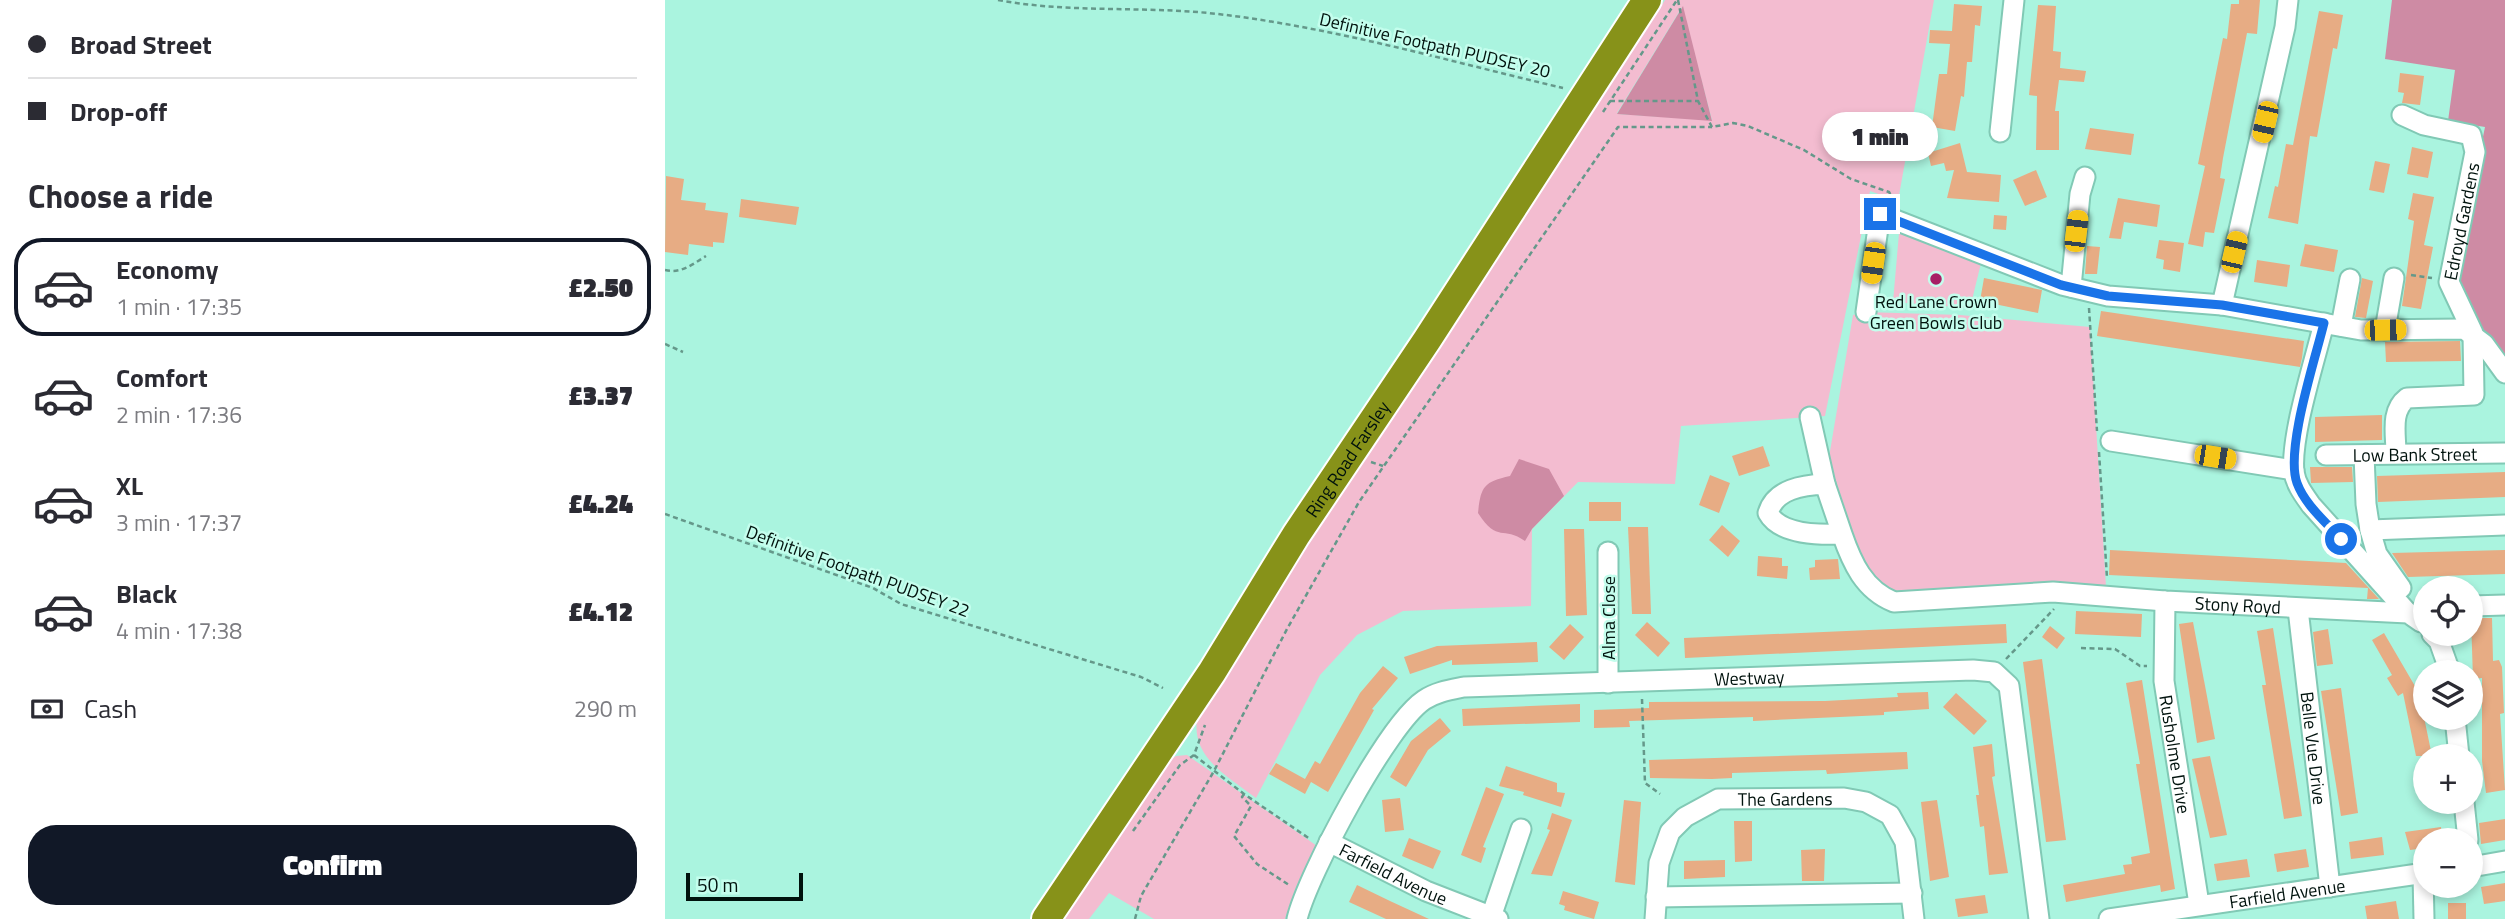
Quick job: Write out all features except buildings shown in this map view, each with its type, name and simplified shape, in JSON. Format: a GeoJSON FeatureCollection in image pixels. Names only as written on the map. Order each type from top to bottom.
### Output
{"type":"FeatureCollection","features":[{"type":"Feature","properties":{"kind":"highway","name":"Ring Road Farsley"},"geometry":{"type":"LineString","coordinates":[[1046,919],[1212,672],[1296,535],[1427,340],[1647,0]]}},
{"type":"Feature","properties":{"kind":"street"},"geometry":{"type":"LineString","coordinates":[[2000,132],[2014,0]]}},
{"type":"Feature","properties":{"kind":"street"},"geometry":{"type":"LineString","coordinates":[[2222,305],[2280,53],[2288,0]]}},
{"type":"Feature","properties":{"kind":"street","name":"Edroyd Gardens"},"geometry":{"type":"LineString","coordinates":[[2402,114],[2424,125],[2471,135],[2475,152],[2449,282],[2473,333]]}},
{"type":"Feature","properties":{"kind":"street"},"geometry":{"type":"LineString","coordinates":[[2066,286],[2085,177]]}},
{"type":"Feature","properties":{"kind":"street"},"geometry":{"type":"LineString","coordinates":[[1865,312],[1880,214],[2066,286],[2108,296],[2222,305],[2332,325],[2385,330],[2464,329],[2473,333],[2505,373]]}},
{"type":"Feature","properties":{"kind":"street"},"geometry":{"type":"LineString","coordinates":[[2385,330],[2394,278]]}},
{"type":"Feature","properties":{"kind":"street"},"geometry":{"type":"LineString","coordinates":[[2350,279],[2300,417],[2294,470],[2298,485],[2311,505],[2413,613]]}},
{"type":"Feature","properties":{"kind":"street"},"geometry":{"type":"LineString","coordinates":[[2396,453],[2398,404],[2407,398],[2474,395],[2473,333]]}},
{"type":"Feature","properties":{"kind":"street","name":"Stony Royd"},"geometry":{"type":"LineString","coordinates":[[1809,417],[1825,484],[1852,561],[1866,583],[1880,596],[1894,602],[2061,593],[2298,608],[2413,622]]}},
{"type":"Feature","properties":{"kind":"street"},"geometry":{"type":"LineString","coordinates":[[2111,441],[2294,470]]}},
{"type":"Feature","properties":{"kind":"street","name":"Low Bank Street"},"geometry":{"type":"LineString","coordinates":[[2326,455],[2505,453]]}},
{"type":"Feature","properties":{"kind":"street"},"geometry":{"type":"LineString","coordinates":[[2364,455],[2365,504],[2377,554],[2413,603]]}},
{"type":"Feature","properties":{"kind":"street"},"geometry":{"type":"LineString","coordinates":[[1825,484],[1790,490],[1773,500],[1768,513],[1778,525],[1794,530],[1842,534]]}},
{"type":"Feature","properties":{"kind":"street"},"geometry":{"type":"LineString","coordinates":[[2370,530],[2505,525]]}},
{"type":"Feature","properties":{"kind":"street","name":"Alma Close"},"geometry":{"type":"LineString","coordinates":[[1608,552],[1608,683]]}},
{"type":"Feature","properties":{"kind":"street","name":"Rusholme Drive"},"geometry":{"type":"LineString","coordinates":[[2165,601],[2164,681],[2199,905]]}},
{"type":"Feature","properties":{"kind":"street"},"geometry":{"type":"LineString","coordinates":[[2483,606],[2505,605]]}},
{"type":"Feature","properties":{"kind":"street","name":"Belle Vue Drive"},"geometry":{"type":"LineString","coordinates":[[2298,608],[2329,887]]}},
{"type":"Feature","properties":{"kind":"street","name":"Westway"},"geometry":{"type":"LineString","coordinates":[[1297,919],[1303,894],[1328,846],[1399,724],[1430,696],[1464,687],[1973,670],[1994,672]]}},
{"type":"Feature","properties":{"kind":"street"},"geometry":{"type":"LineString","coordinates":[[1994,672],[2009,687],[2015,717],[2039,919]]}},
{"type":"Feature","properties":{"kind":"street","name":"The Gardens"},"geometry":{"type":"LineString","coordinates":[[1655,919],[1659,863],[1670,832],[1685,817],[1718,799],[1844,798],[1866,802],[1890,815],[1905,842],[1914,919]]}},
{"type":"Feature","properties":{"kind":"street"},"geometry":{"type":"LineString","coordinates":[[1486,917],[1521,829]]}},
{"type":"Feature","properties":{"kind":"street","name":"Farfield Avenue"},"geometry":{"type":"LineString","coordinates":[[1328,846],[1486,917]]}},
{"type":"Feature","properties":{"kind":"street"},"geometry":{"type":"LineString","coordinates":[[2483,865],[2505,861]]}},
{"type":"Feature","properties":{"kind":"street","name":"Farfield Avenue"},"geometry":{"type":"LineString","coordinates":[[2114,919],[2413,875]]}},
{"type":"Feature","properties":{"kind":"street"},"geometry":{"type":"LineString","coordinates":[[1656,897],[1912,894]]}},
{"type":"Feature","properties":{"kind":"street"},"geometry":{"type":"LineString","coordinates":[[2424,898],[2424,919]]}},
{"type":"Feature","properties":{"kind":"path","name":"Definitive Footpath PUDSEY 20"},"geometry":{"type":"LineString","coordinates":[[998,0],[1037,7],[1223,14],[1287,24],[1573,90]]}},
{"type":"Feature","properties":{"kind":"path"},"geometry":{"type":"LineString","coordinates":[[1678,0],[1610,101],[1698,101]]}},
{"type":"Feature","properties":{"kind":"path"},"geometry":{"type":"LineString","coordinates":[[1678,0],[1698,101],[1712,127]]}},
{"type":"Feature","properties":{"kind":"path"},"geometry":{"type":"LineString","coordinates":[[1135,919],[1141,896],[1214,771],[1287,629],[1383,466],[1618,127],[1712,127],[1733,123],[1748,126],[1804,150],[1851,178],[1889,192],[1901,209]]}},
{"type":"Feature","properties":{"kind":"path"},"geometry":{"type":"LineString","coordinates":[[665,270],[674,272],[706,256]]}},
{"type":"Feature","properties":{"kind":"path"},"geometry":{"type":"LineString","coordinates":[[2394,278],[2395,272],[2449,282]]}},
{"type":"Feature","properties":{"kind":"path"},"geometry":{"type":"LineString","coordinates":[[665,344],[683,352]]}},
{"type":"Feature","properties":{"kind":"path"},"geometry":{"type":"LineString","coordinates":[[1368,461],[1383,466]]}},
{"type":"Feature","properties":{"kind":"path","name":"Definitive Footpath PUDSEY 22"},"geometry":{"type":"LineString","coordinates":[[665,514],[873,588],[901,604],[1141,677],[1163,688]]}},
{"type":"Feature","properties":{"kind":"path"},"geometry":{"type":"LineString","coordinates":[[1994,672],[2061,593]]}},
{"type":"Feature","properties":{"kind":"path"},"geometry":{"type":"LineString","coordinates":[[2081,648],[2115,649],[2140,666],[2165,666]]}},
{"type":"Feature","properties":{"kind":"path"},"geometry":{"type":"LineString","coordinates":[[1641,682],[1645,783],[1660,793]]}},
{"type":"Feature","properties":{"kind":"path"},"geometry":{"type":"LineString","coordinates":[[1133,831],[1180,765],[1194,755],[1244,794],[1328,846]]}},
{"type":"Feature","properties":{"kind":"path"},"geometry":{"type":"LineString","coordinates":[[1244,794],[1242,797],[1251,806],[1234,836],[1257,864],[1303,894]]}},
{"type":"Feature","properties":{"kind":"shaded area"},"geometry":{"type":"Polygon","coordinates":[[[1665,0],[1934,0],[1898,201],[1870,191],[1825,416],[1681,426],[1675,484],[1578,482],[1532,529],[1531,606],[1403,611],[1357,635],[1320,675],[1256,798],[1221,772],[1203,752],[1196,726],[1199,711],[1665,0]],[[1682,7],[1617,113],[1712,120],[1682,7]]]}},
{"type":"Feature","properties":{"kind":"shaded area"},"geometry":{"type":"Polygon","coordinates":[[[2392,0],[2505,0],[2505,362],[2475,330],[2453,282],[2485,127],[2448,121],[2455,70],[2385,59],[2392,0]]]}},
{"type":"Feature","properties":{"kind":"shaded area"},"geometry":{"type":"Polygon","coordinates":[[[1683,6],[1712,121],[1617,114],[1683,6]]]}},
{"type":"Feature","properties":{"kind":"shaded area","name":"Red Lane Crown Green Bowls Club"},"geometry":{"type":"Polygon","coordinates":[[[1900,222],[1983,255],[1970,308],[1893,302],[1900,222]]]}},
{"type":"Feature","properties":{"kind":"shaded area"},"geometry":{"type":"Polygon","coordinates":[[[1866,312],[1960,315],[2090,327],[2106,587],[2052,582],[1892,594],[1860,564],[1827,469],[1853,315],[1866,312]]]}},
{"type":"Feature","properties":{"kind":"shaded area"},"geometry":{"type":"Polygon","coordinates":[[[1519,459],[1549,469],[1564,496],[1532,529],[1525,541],[1517,536],[1496,531],[1478,513],[1480,497],[1485,487],[1510,476],[1519,459]]]}},
{"type":"Feature","properties":{"kind":"shaded area"},"geometry":{"type":"Polygon","coordinates":[[[1187,755],[1317,846],[1296,887],[1285,919],[1154,919],[1109,893],[1089,919],[1059,919],[1165,763],[1176,756],[1187,755]]]}},
{"type":"Feature","properties":{"kind":"place","name":"Red Lane Crown Green Bowls Club"},"geometry":{"type":"Point","coordinates":[1936,279]}},
{"type":"Feature","properties":{"kind":"route"},"geometry":{"type":"LineString","coordinates":[[1880,214],[2061,285],[2108,296],[2222,305],[2324,323],[2300,417],[2294,470],[2298,485],[2311,505],[2341,539]]}}]}
